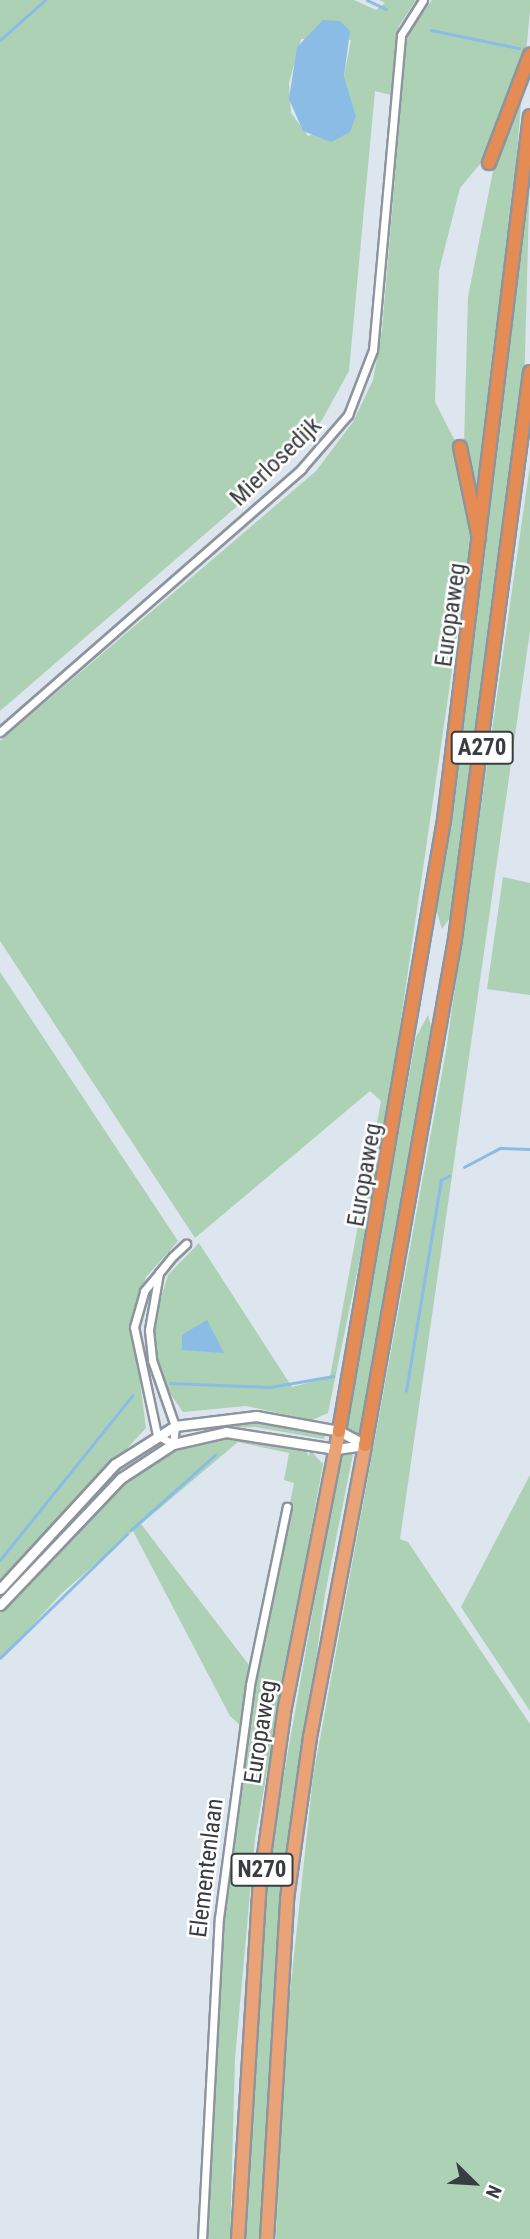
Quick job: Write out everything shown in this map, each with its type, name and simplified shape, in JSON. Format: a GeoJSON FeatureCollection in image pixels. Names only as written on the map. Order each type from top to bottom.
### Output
{"type":"FeatureCollection","features":[{"type":"Feature","properties":{"kind":"highway"},"geometry":{"type":"LineString","coordinates":[[489,163],[530,55]]}},
{"type":"Feature","properties":{"kind":"highway","name":"Europaweg"},"geometry":{"type":"LineString","coordinates":[[237,2239],[247,2012],[261,1871],[285,1707],[336,1449],[399,1101],[481,549],[530,116]]}},
{"type":"Feature","properties":{"kind":"highway","name":"Europaweg"},"geometry":{"type":"LineString","coordinates":[[267,2239],[287,1899],[310,1737],[455,939],[530,372]]}},
{"type":"Feature","properties":{"kind":"highway","name":"A270"},"geometry":{"type":"LineString","coordinates":[[460,447],[481,549]]}},
{"type":"Feature","properties":{"kind":"street","name":"Mierlosedijk"},"geometry":{"type":"LineString","coordinates":[[0,732],[302,469],[348,415],[373,351],[401,35],[423,0]]}},
{"type":"Feature","properties":{"kind":"street"},"geometry":{"type":"LineString","coordinates":[[173,1444],[157,1435],[134,1328],[144,1291],[186,1244]]}},
{"type":"Feature","properties":{"kind":"street"},"geometry":{"type":"LineString","coordinates":[[159,1273],[149,1330],[152,1360],[175,1426],[173,1444]]}},
{"type":"Feature","properties":{"kind":"street"},"geometry":{"type":"LineString","coordinates":[[0,1589],[115,1464],[175,1426],[256,1416],[339,1431],[365,1445]]}},
{"type":"Feature","properties":{"kind":"street"},"geometry":{"type":"LineString","coordinates":[[0,1605],[121,1478],[173,1444],[244,1433],[336,1449],[365,1445]]}},
{"type":"Feature","properties":{"kind":"street","name":"Elementenlaan"},"geometry":{"type":"LineString","coordinates":[[201,2239],[219,1918],[250,1685],[287,1507]]}},
{"type":"Feature","properties":{"kind":"green space"},"geometry":{"type":"Polygon","coordinates":[[[0,0],[354,0],[376,10],[385,3],[379,0],[416,0],[399,26],[391,95],[375,91],[349,371],[322,420],[271,477],[0,711],[0,0]],[[301,39],[289,83],[291,113],[308,136],[356,116],[344,76],[351,40],[301,39]]]}},
{"type":"Feature","properties":{"kind":"green space"},"geometry":{"type":"Polygon","coordinates":[[[432,0],[530,0],[530,10],[526,53],[485,158],[460,188],[439,271],[435,402],[456,443],[471,540],[381,1156],[328,1413],[312,1420],[246,1406],[183,1412],[162,1382],[151,1331],[168,1275],[199,1243],[292,1387],[330,1377],[381,1101],[370,1091],[195,1238],[0,941],[0,741],[316,471],[353,422],[373,380],[382,330],[407,36],[432,0]]]}},
{"type":"Feature","properties":{"kind":"green space"},"geometry":{"type":"Polygon","coordinates":[[[522,91],[516,167],[477,504],[464,445],[468,297],[495,161],[522,91]]]}},
{"type":"Feature","properties":{"kind":"green space"},"geometry":{"type":"Polygon","coordinates":[[[530,166],[524,394],[454,912],[442,929],[436,909],[530,166]]]}},
{"type":"Feature","properties":{"kind":"green space"},"geometry":{"type":"Polygon","coordinates":[[[530,465],[530,631],[400,1539],[408,1542],[530,1724],[530,2239],[276,2239],[282,2068],[313,1777],[446,1051],[530,465]]]}},
{"type":"Feature","properties":{"kind":"green space"},"geometry":{"type":"Polygon","coordinates":[[[503,877],[530,883],[530,995],[487,989],[503,877]]]}},
{"type":"Feature","properties":{"kind":"green space"},"geometry":{"type":"Polygon","coordinates":[[[0,972],[178,1241],[146,1277],[132,1319],[146,1428],[0,1586],[0,972]]]}},
{"type":"Feature","properties":{"kind":"green space"},"geometry":{"type":"Polygon","coordinates":[[[428,1015],[434,1037],[359,1434],[345,1431],[416,1037],[428,1015]]]}},
{"type":"Feature","properties":{"kind":"green space"},"geometry":{"type":"Polygon","coordinates":[[[244,1419],[325,1433],[324,1439],[255,1427],[196,1429],[244,1419]]]}},
{"type":"Feature","properties":{"kind":"green space"},"geometry":{"type":"Polygon","coordinates":[[[220,1437],[305,1448],[309,1457],[310,1450],[323,1464],[255,1838],[235,2059],[230,2239],[204,2239],[218,1960],[252,1694],[294,1483],[284,1480],[289,1453],[238,1442],[141,1524],[249,1665],[241,1726],[230,1716],[133,1531],[62,1593],[0,1660],[0,1608],[137,1470],[167,1452],[220,1437]]]}},
{"type":"Feature","properties":{"kind":"green space"},"geometry":{"type":"Polygon","coordinates":[[[341,1452],[353,1454],[325,1594],[279,1927],[262,2239],[244,2239],[267,1870],[341,1452]]]}},
{"type":"Feature","properties":{"kind":"green space"},"geometry":{"type":"Polygon","coordinates":[[[530,1475],[530,1711],[461,1607],[530,1475]]]}},
{"type":"Feature","properties":{"kind":"green space"},"geometry":{"type":"Polygon","coordinates":[[[89,1497],[85,1510],[0,1602],[0,1592],[89,1497]]]}},
{"type":"Feature","properties":{"kind":"water"},"geometry":{"type":"Polygon","coordinates":[[[323,20],[340,21],[350,31],[344,76],[356,116],[350,132],[331,142],[303,131],[289,99],[297,47],[323,20]]]}},
{"type":"Feature","properties":{"kind":"water"},"geometry":{"type":"Polygon","coordinates":[[[207,1320],[224,1353],[182,1350],[182,1335],[207,1320]]]}},
{"type":"Feature","properties":{"kind":"waterway"},"geometry":{"type":"LineString","coordinates":[[0,40],[45,0]]}},
{"type":"Feature","properties":{"kind":"waterway"},"geometry":{"type":"LineString","coordinates":[[367,0],[386,9]]}},
{"type":"Feature","properties":{"kind":"waterway"},"geometry":{"type":"LineString","coordinates":[[431,30],[519,48]]}},
{"type":"Feature","properties":{"kind":"waterway"},"geometry":{"type":"LineString","coordinates":[[464,1167],[500,1148],[530,1149]]}},
{"type":"Feature","properties":{"kind":"waterway"},"geometry":{"type":"LineString","coordinates":[[406,1391],[441,1180],[449,1176]]}},
{"type":"Feature","properties":{"kind":"waterway"},"geometry":{"type":"LineString","coordinates":[[170,1383],[270,1387],[333,1376]]}},
{"type":"Feature","properties":{"kind":"waterway"},"geometry":{"type":"LineString","coordinates":[[0,1560],[132,1396]]}},
{"type":"Feature","properties":{"kind":"waterway"},"geometry":{"type":"LineString","coordinates":[[131,1530],[215,1455]]}},
{"type":"Feature","properties":{"kind":"waterway"},"geometry":{"type":"LineString","coordinates":[[0,1658],[127,1534]]}}]}
